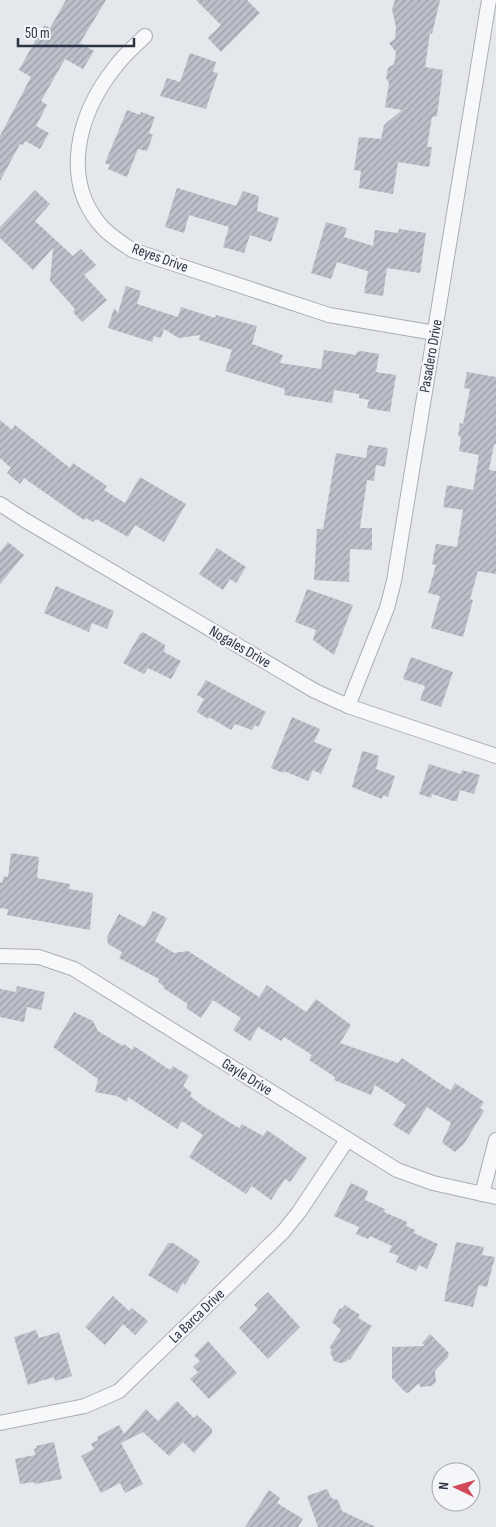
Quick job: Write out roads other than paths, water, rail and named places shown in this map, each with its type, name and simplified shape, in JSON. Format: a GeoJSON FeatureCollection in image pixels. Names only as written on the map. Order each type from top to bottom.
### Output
{"type":"FeatureCollection","features":[{"type":"Feature","properties":{"kind":"street","name":"Pasadero Drive"},"geometry":{"type":"LineString","coordinates":[[348,706],[387,608],[394,581],[489,0]]}},
{"type":"Feature","properties":{"kind":"street","name":"Reyes Drive"},"geometry":{"type":"LineString","coordinates":[[145,36],[116,65],[102,86],[86,115],[80,136],[77,159],[84,200],[105,231],[132,250],[329,315],[435,333]]}},
{"type":"Feature","properties":{"kind":"street","name":"Nogales Drive"},"geometry":{"type":"LineString","coordinates":[[0,504],[315,691],[348,706],[496,756]]}},
{"type":"Feature","properties":{"kind":"street","name":"Gayle Drive"},"geometry":{"type":"LineString","coordinates":[[0,956],[39,957],[74,969],[397,1170],[433,1183],[496,1197]]}},
{"type":"Feature","properties":{"kind":"street","name":"La Barca Drive"},"geometry":{"type":"LineString","coordinates":[[0,1423],[85,1406],[119,1391],[283,1232],[299,1212],[347,1140]]}},
{"type":"Feature","properties":{"kind":"street"},"geometry":{"type":"LineString","coordinates":[[482,1194],[496,1140]]}}]}
